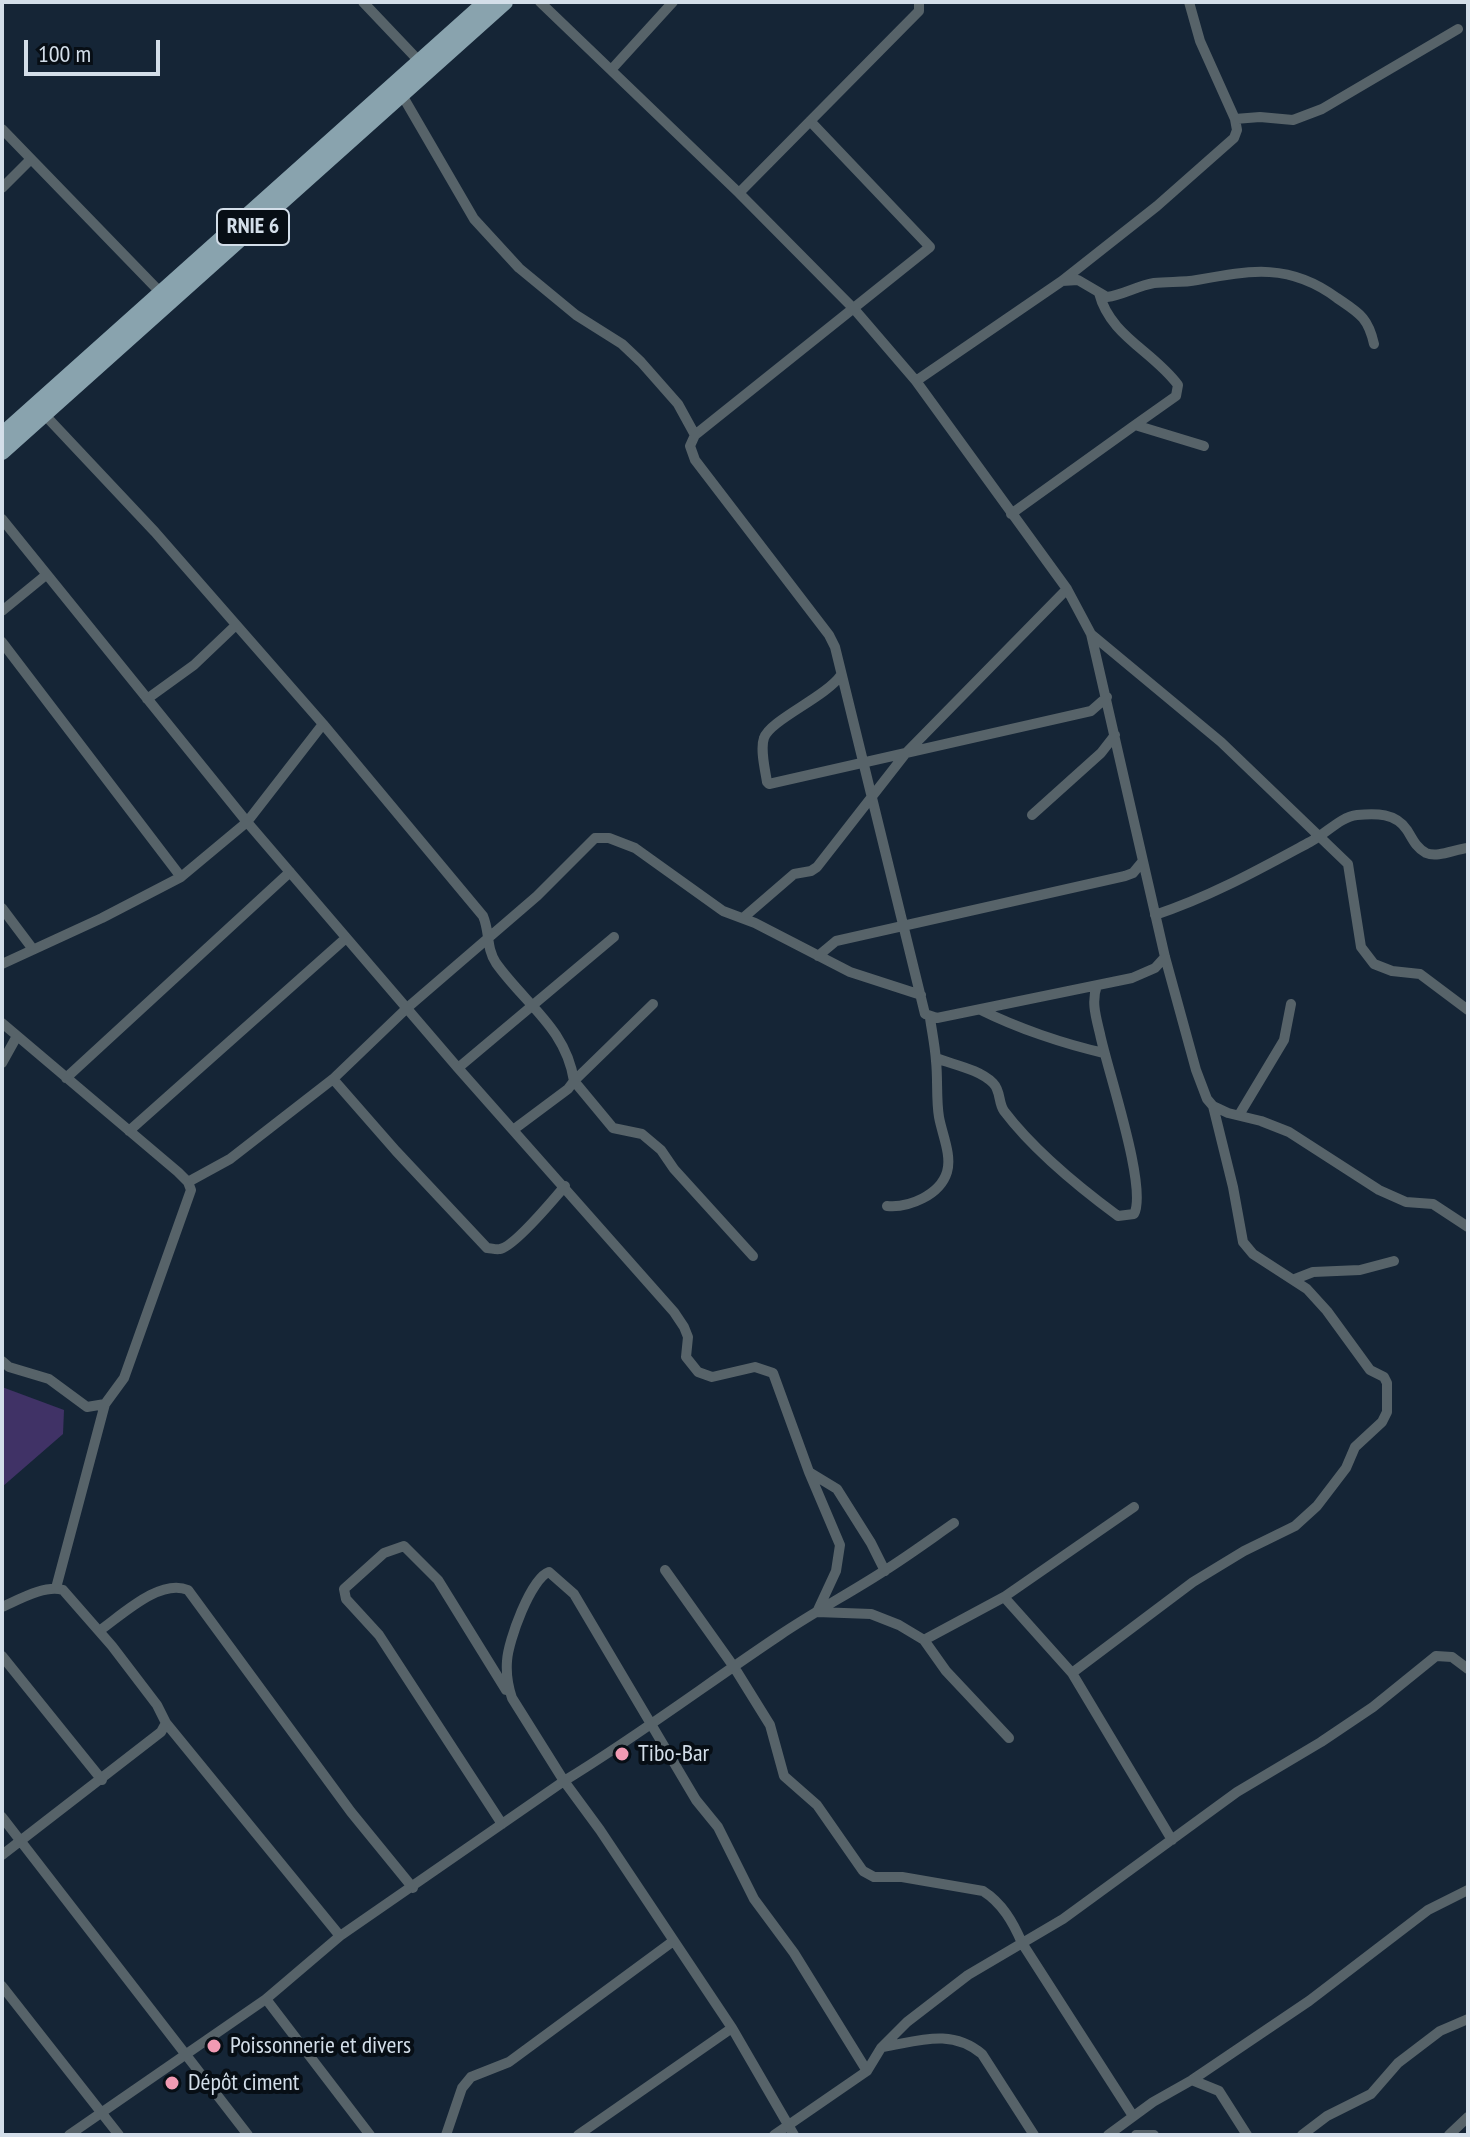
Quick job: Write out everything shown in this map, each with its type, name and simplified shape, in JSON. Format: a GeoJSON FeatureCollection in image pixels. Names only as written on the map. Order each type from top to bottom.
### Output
{"type":"FeatureCollection","features":[{"type":"Feature","properties":{"kind":"main road","name":"RNIE 6"},"geometry":{"type":"LineString","coordinates":[[2,452],[39,409],[160,292],[486,2]]}},
{"type":"Feature","properties":{"kind":"main road","name":"RNIE 6"},"geometry":{"type":"LineString","coordinates":[[2,435],[39,409],[505,2]]}},
{"type":"Feature","properties":{"kind":"street"},"geometry":{"type":"LineString","coordinates":[[363,2],[419,61]]}},
{"type":"Feature","properties":{"kind":"street"},"geometry":{"type":"LineString","coordinates":[[540,2],[739,193],[855,310],[916,381],[1067,589],[1091,634],[1165,957],[1196,1070],[1213,1106],[1243,1242],[1253,1254],[1295,1279],[1327,1311],[1370,1370],[1384,1377],[1387,1383],[1385,1419],[1355,1447],[1339,1478],[1317,1506],[1295,1526],[1244,1551],[1193,1582],[1072,1673]]}},
{"type":"Feature","properties":{"kind":"street"},"geometry":{"type":"LineString","coordinates":[[611,70],[673,2]]}},
{"type":"Feature","properties":{"kind":"street"},"geometry":{"type":"LineString","coordinates":[[739,193],[919,11],[919,2]]}},
{"type":"Feature","properties":{"kind":"street"},"geometry":{"type":"LineString","coordinates":[[916,381],[1062,281],[1157,206],[1234,138],[1237,130],[1235,119],[1200,41],[1189,2]]}},
{"type":"Feature","properties":{"kind":"street"},"geometry":{"type":"LineString","coordinates":[[1235,119],[1260,117],[1293,120],[1322,109],[1458,29]]}},
{"type":"Feature","properties":{"kind":"street"},"geometry":{"type":"LineString","coordinates":[[402,95],[474,219],[519,268],[576,315],[622,344],[641,362],[678,404],[695,435]]}},
{"type":"Feature","properties":{"kind":"street"},"geometry":{"type":"LineString","coordinates":[[810,121],[930,247],[695,435],[690,446],[695,460],[829,635],[864,763],[925,1014],[930,1018],[939,1115],[949,1161],[942,1182],[917,1202],[903,1208],[887,1206]]}},
{"type":"Feature","properties":{"kind":"street"},"geometry":{"type":"LineString","coordinates":[[2,129],[160,292]]}},
{"type":"Feature","properties":{"kind":"street"},"geometry":{"type":"LineString","coordinates":[[2,188],[31,159]]}},
{"type":"Feature","properties":{"kind":"street"},"geometry":{"type":"LineString","coordinates":[[1062,281],[1078,280],[1107,297],[1155,283],[1197,280],[1246,270],[1288,275],[1307,279],[1324,288],[1360,314],[1368,322],[1374,344]]}},
{"type":"Feature","properties":{"kind":"street"},"geometry":{"type":"LineString","coordinates":[[1011,514],[1176,396],[1179,390],[1170,374],[1121,332],[1102,308],[1099,293]]}},
{"type":"Feature","properties":{"kind":"street"},"geometry":{"type":"LineString","coordinates":[[39,409],[155,532],[477,906],[487,924],[488,948],[496,963],[552,1025],[572,1066],[574,1081],[613,1128],[642,1134],[661,1150],[674,1169],[753,1256]]}},
{"type":"Feature","properties":{"kind":"street"},"geometry":{"type":"LineString","coordinates":[[1135,425],[1204,446]]}},
{"type":"Feature","properties":{"kind":"street"},"geometry":{"type":"LineString","coordinates":[[2,519],[247,822],[679,1319],[688,1337],[686,1357],[692,1366],[712,1377],[755,1367],[773,1373],[840,1545],[836,1571],[817,1612]]}},
{"type":"Feature","properties":{"kind":"street"},"geometry":{"type":"LineString","coordinates":[[2,611],[46,575]]}},
{"type":"Feature","properties":{"kind":"street"},"geometry":{"type":"LineString","coordinates":[[743,918],[794,874],[817,867],[906,753],[1067,589]]}},
{"type":"Feature","properties":{"kind":"street"},"geometry":{"type":"LineString","coordinates":[[147,699],[194,665],[236,625]]}},
{"type":"Feature","properties":{"kind":"street"},"geometry":{"type":"LineString","coordinates":[[1091,634],[1221,742],[1348,864],[1361,947],[1374,964],[1392,971],[1420,974],[1468,1010]]}},
{"type":"Feature","properties":{"kind":"street"},"geometry":{"type":"LineString","coordinates":[[2,642],[181,877]]}},
{"type":"Feature","properties":{"kind":"street"},"geometry":{"type":"LineString","coordinates":[[841,675],[825,693],[808,701],[767,732],[762,741],[767,782],[772,785],[803,775],[1091,711],[1107,697]]}},
{"type":"Feature","properties":{"kind":"street"},"geometry":{"type":"LineString","coordinates":[[2,964],[181,877],[247,822],[323,724]]}},
{"type":"Feature","properties":{"kind":"street"},"geometry":{"type":"LineString","coordinates":[[1032,815],[1101,753],[1115,735]]}},
{"type":"Feature","properties":{"kind":"street"},"geometry":{"type":"LineString","coordinates":[[1155,915],[1237,882],[1319,838],[1349,816],[1388,815],[1396,818],[1412,840],[1427,853],[1468,848]]}},
{"type":"Feature","properties":{"kind":"street"},"geometry":{"type":"LineString","coordinates":[[188,1182],[230,1159],[333,1079],[487,936],[537,896],[595,838],[601,837],[635,848],[723,911],[872,981],[921,995]]}},
{"type":"Feature","properties":{"kind":"street"},"geometry":{"type":"LineString","coordinates":[[818,956],[836,941],[1125,876],[1133,873],[1143,861]]}},
{"type":"Feature","properties":{"kind":"street"},"geometry":{"type":"LineString","coordinates":[[66,1078],[290,872]]}},
{"type":"Feature","properties":{"kind":"street"},"geometry":{"type":"LineString","coordinates":[[2,908],[32,948]]}},
{"type":"Feature","properties":{"kind":"street"},"geometry":{"type":"LineString","coordinates":[[458,1068],[614,937]]}},
{"type":"Feature","properties":{"kind":"street"},"geometry":{"type":"LineString","coordinates":[[129,1131],[346,938]]}},
{"type":"Feature","properties":{"kind":"street"},"geometry":{"type":"LineString","coordinates":[[930,1018],[1145,974],[1165,957]]}},
{"type":"Feature","properties":{"kind":"street"},"geometry":{"type":"LineString","coordinates":[[936,1058],[979,1074],[993,1083],[999,1092],[1001,1107],[1054,1164],[1118,1216],[1130,1215],[1137,1208],[1139,1199],[1133,1158],[1093,1002],[1097,985]]}},
{"type":"Feature","properties":{"kind":"street"},"geometry":{"type":"LineString","coordinates":[[513,1130],[568,1089],[653,1004]]}},
{"type":"Feature","properties":{"kind":"street"},"geometry":{"type":"LineString","coordinates":[[1239,1115],[1284,1040],[1291,1004]]}},
{"type":"Feature","properties":{"kind":"street"},"geometry":{"type":"LineString","coordinates":[[981,1009],[1006,1022],[1104,1053]]}},
{"type":"Feature","properties":{"kind":"street"},"geometry":{"type":"LineString","coordinates":[[2,1023],[188,1182],[191,1190],[124,1378],[105,1404],[56,1588]]}},
{"type":"Feature","properties":{"kind":"street"},"geometry":{"type":"LineString","coordinates":[[2,1063],[17,1036]]}},
{"type":"Feature","properties":{"kind":"street"},"geometry":{"type":"LineString","coordinates":[[333,1079],[487,1248],[501,1249],[510,1245],[565,1186]]}},
{"type":"Feature","properties":{"kind":"street"},"geometry":{"type":"LineString","coordinates":[[1213,1106],[1289,1132],[1379,1190],[1406,1202],[1439,1207],[1468,1227]]}},
{"type":"Feature","properties":{"kind":"street"},"geometry":{"type":"LineString","coordinates":[[1295,1279],[1313,1272],[1360,1270],[1394,1261]]}},
{"type":"Feature","properties":{"kind":"street"},"geometry":{"type":"LineString","coordinates":[[2,1361],[9,1367],[49,1379],[87,1407],[105,1404]]}},
{"type":"Feature","properties":{"kind":"street"},"geometry":{"type":"LineString","coordinates":[[809,1472],[837,1489],[885,1571]]}},
{"type":"Feature","properties":{"kind":"street"},"geometry":{"type":"LineString","coordinates":[[924,1640],[1004,1597],[1134,1507]]}},
{"type":"Feature","properties":{"kind":"street"},"geometry":{"type":"LineString","coordinates":[[69,2135],[266,1999],[340,1936],[564,1781],[954,1523]]}},
{"type":"Feature","properties":{"kind":"street"},"geometry":{"type":"LineString","coordinates":[[502,1824],[379,1635],[346,1599],[344,1589],[384,1553],[404,1546],[438,1580],[564,1781],[732,2028],[792,2131]]}},
{"type":"Feature","properties":{"kind":"street"},"geometry":{"type":"LineString","coordinates":[[665,1570],[734,1667],[770,1725],[784,1776],[817,1805],[863,1871],[874,1877],[902,1877],[983,1891],[994,1898],[1133,2116]]}},
{"type":"Feature","properties":{"kind":"street"},"geometry":{"type":"LineString","coordinates":[[512,1698],[507,1683],[507,1658],[530,1593],[542,1575],[549,1572],[574,1594],[696,1800],[718,1827],[754,1899],[794,1953],[867,2071]]}},
{"type":"Feature","properties":{"kind":"street"},"geometry":{"type":"LineString","coordinates":[[99,1631],[157,1590],[171,1586],[188,1590],[351,1812],[413,1888]]}},
{"type":"Feature","properties":{"kind":"street"},"geometry":{"type":"LineString","coordinates":[[2,1607],[56,1588],[63,1590],[157,1705],[166,1723],[340,1936]]}},
{"type":"Feature","properties":{"kind":"street"},"geometry":{"type":"LineString","coordinates":[[1004,1597],[1072,1673],[1172,1840]]}},
{"type":"Feature","properties":{"kind":"street"},"geometry":{"type":"LineString","coordinates":[[817,1612],[871,1614],[899,1625],[924,1640],[946,1671],[1009,1738]]}},
{"type":"Feature","properties":{"kind":"street"},"geometry":{"type":"LineString","coordinates":[[2,1656],[102,1780]]}},
{"type":"Feature","properties":{"kind":"street"},"geometry":{"type":"LineString","coordinates":[[774,2135],[792,2131],[867,2071],[881,2048],[907,2022],[968,1975],[1099,1894],[1237,1792],[1373,1707],[1436,1656],[1452,1657],[1468,1669]]}},
{"type":"Feature","properties":{"kind":"street"},"geometry":{"type":"LineString","coordinates":[[2,1855],[102,1780],[161,1732],[166,1723]]}},
{"type":"Feature","properties":{"kind":"street"},"geometry":{"type":"LineString","coordinates":[[2,1817],[248,2135]]}},
{"type":"Feature","properties":{"kind":"street"},"geometry":{"type":"LineString","coordinates":[[1108,2135],[1309,2001],[1428,1910],[1468,1890]]}},
{"type":"Feature","properties":{"kind":"street"},"geometry":{"type":"LineString","coordinates":[[446,2135],[462,2088],[471,2077],[509,2062],[672,1942]]}},
{"type":"Feature","properties":{"kind":"street"},"geometry":{"type":"LineString","coordinates":[[2,1986],[119,2135]]}},
{"type":"Feature","properties":{"kind":"street"},"geometry":{"type":"LineString","coordinates":[[266,1999],[370,2135]]}},
{"type":"Feature","properties":{"kind":"street"},"geometry":{"type":"LineString","coordinates":[[1302,2135],[1327,2116],[1371,2094],[1398,2063],[1440,2031],[1468,2019]]}},
{"type":"Feature","properties":{"kind":"street"},"geometry":{"type":"LineString","coordinates":[[578,2135],[732,2028]]}},
{"type":"Feature","properties":{"kind":"street"},"geometry":{"type":"LineString","coordinates":[[881,2048],[943,2036],[970,2044],[982,2054],[1034,2135]]}},
{"type":"Feature","properties":{"kind":"street"},"geometry":{"type":"LineString","coordinates":[[1192,2080],[1219,2091],[1247,2135]]}},
{"type":"Feature","properties":{"kind":"street"},"geometry":{"type":"LineString","coordinates":[[1449,2135],[1468,2117]]}},
{"type":"Feature","properties":{"kind":"street"},"geometry":{"type":"LineString","coordinates":[[1136,2135],[1154,2135]]}},
{"type":"Feature","properties":{"kind":"shaded area"},"geometry":{"type":"Polygon","coordinates":[[[2,1387],[64,1410],[63,1434],[2,1487],[2,1387]]]}},
{"type":"Feature","properties":{"kind":"place","name":"Tibo-Bar"},"geometry":{"type":"Point","coordinates":[622,1754]}},
{"type":"Feature","properties":{"kind":"place","name":"Poissonnerie et divers"},"geometry":{"type":"Point","coordinates":[214,2046]}},
{"type":"Feature","properties":{"kind":"place","name":"Dépôt ciment"},"geometry":{"type":"Point","coordinates":[172,2083]}}]}
